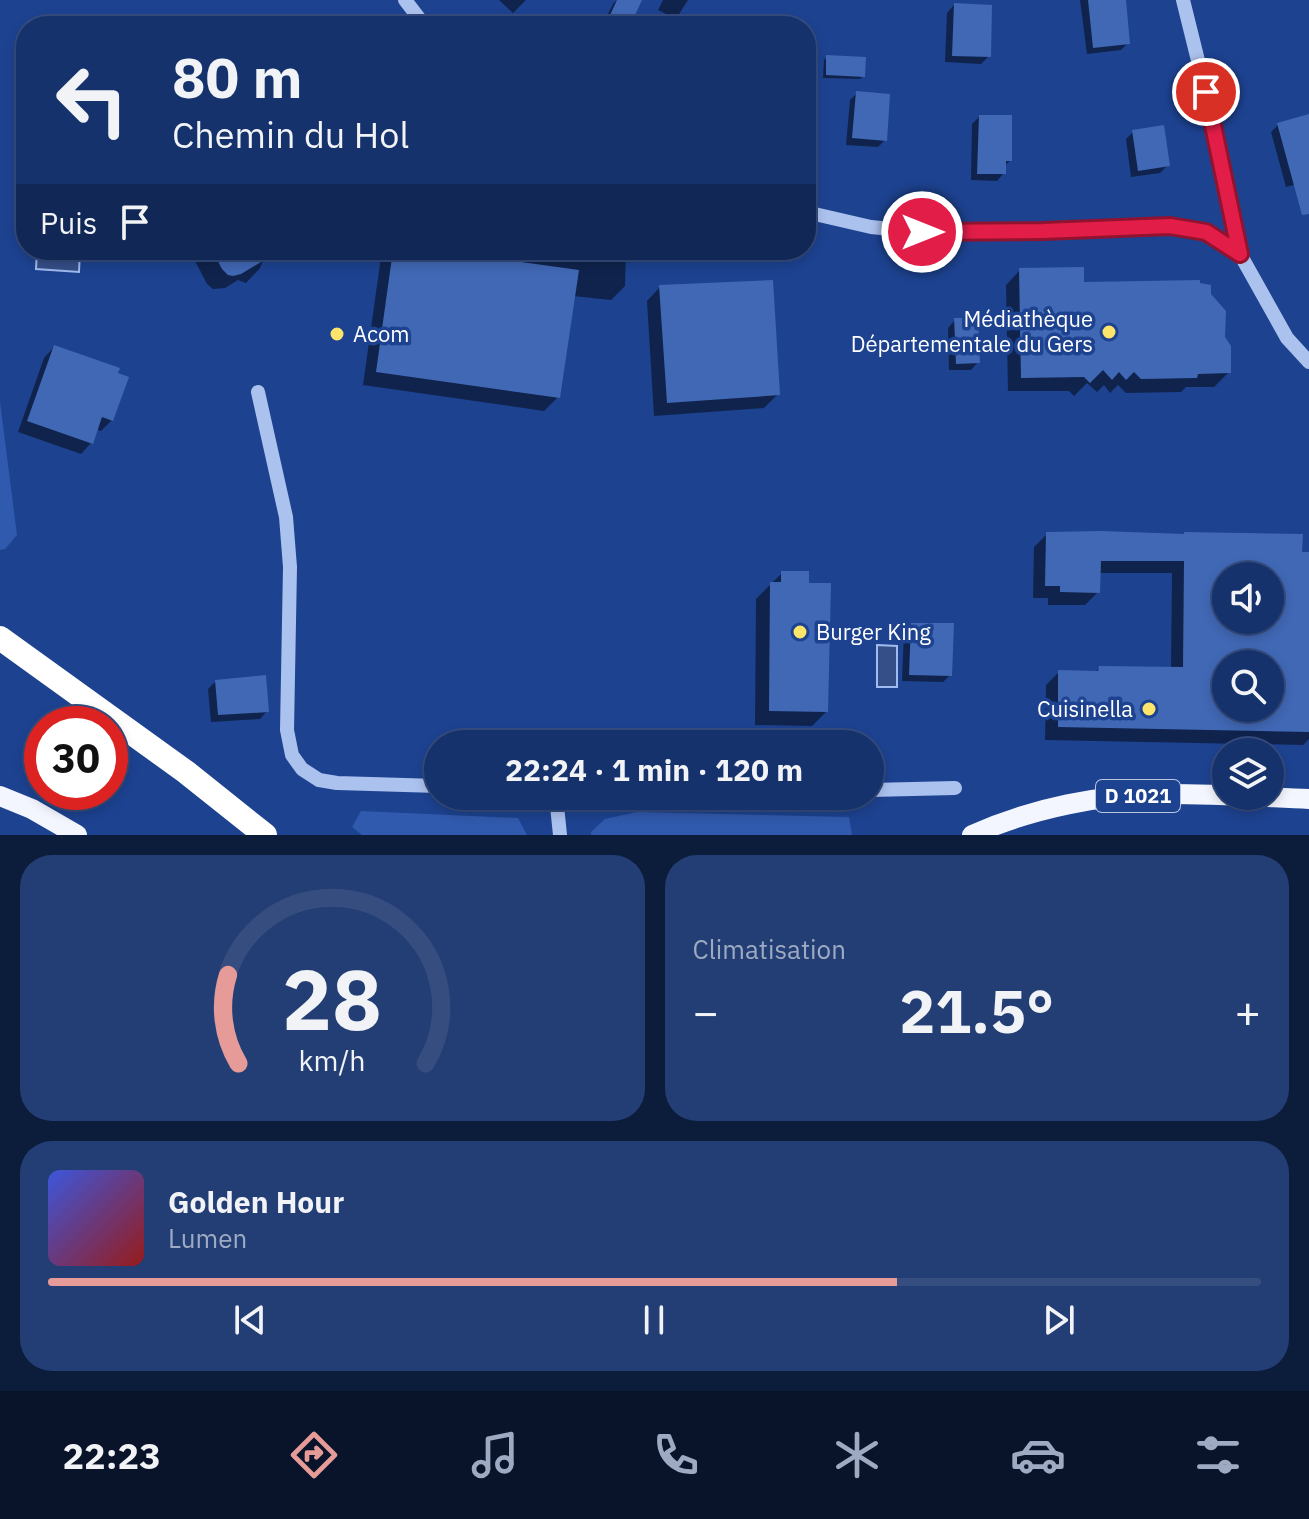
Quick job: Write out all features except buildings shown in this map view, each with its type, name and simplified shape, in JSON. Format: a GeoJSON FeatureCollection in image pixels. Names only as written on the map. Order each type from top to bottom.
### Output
{"type":"FeatureCollection","features":[{"type":"Feature","properties":{"kind":"highway"},"geometry":{"type":"LineString","coordinates":[[0,638],[186,772],[265,835]]}},
{"type":"Feature","properties":{"kind":"main road","name":"D 1021"},"geometry":{"type":"LineString","coordinates":[[972,835],[1043,810],[1101,798],[1166,794],[1309,799]]}},
{"type":"Feature","properties":{"kind":"main road"},"geometry":{"type":"LineString","coordinates":[[0,796],[32,809],[77,835]]}},
{"type":"Feature","properties":{"kind":"street"},"geometry":{"type":"LineString","coordinates":[[405,0],[417,16]]}},
{"type":"Feature","properties":{"kind":"street"},"geometry":{"type":"LineString","coordinates":[[1183,0],[1212,117],[1240,254],[1287,338],[1309,362]]}},
{"type":"Feature","properties":{"kind":"street"},"geometry":{"type":"LineString","coordinates":[[816,215],[871,227],[922,232],[1170,226],[1206,232],[1240,254]]}},
{"type":"Feature","properties":{"kind":"street"},"geometry":{"type":"LineString","coordinates":[[258,392],[286,517],[290,567],[287,730],[292,755],[302,769],[319,780],[424,786]]}},
{"type":"Feature","properties":{"kind":"street"},"geometry":{"type":"LineString","coordinates":[[884,790],[955,788]]}},
{"type":"Feature","properties":{"kind":"street"},"geometry":{"type":"LineString","coordinates":[[557,810],[560,835]]}},
{"type":"Feature","properties":{"kind":"shaded area"},"geometry":{"type":"Polygon","coordinates":[[[36,260],[80,260],[79,272],[36,269],[36,260]]]}},
{"type":"Feature","properties":{"kind":"shaded area"},"geometry":{"type":"Polygon","coordinates":[[[0,402],[17,535],[5,549],[0,550],[0,402]]]}},
{"type":"Feature","properties":{"kind":"shaded area"},"geometry":{"type":"Polygon","coordinates":[[[877,645],[897,646],[897,687],[877,687],[877,645]]]}},
{"type":"Feature","properties":{"kind":"shaded area"},"geometry":{"type":"Polygon","coordinates":[[[361,811],[518,818],[527,835],[362,835],[352,827],[361,811]]]}},
{"type":"Feature","properties":{"kind":"shaded area"},"geometry":{"type":"Polygon","coordinates":[[[637,812],[849,817],[852,835],[591,835],[605,819],[637,812]]]}},
{"type":"Feature","properties":{"kind":"place","name":"Médiathèque Départementale du Gers"},"geometry":{"type":"Point","coordinates":[1109,332]}},
{"type":"Feature","properties":{"kind":"place","name":"Acom"},"geometry":{"type":"Point","coordinates":[337,334]}},
{"type":"Feature","properties":{"kind":"place","name":"Burger King"},"geometry":{"type":"Point","coordinates":[800,632]}},
{"type":"Feature","properties":{"kind":"place","name":"Cuisinella"},"geometry":{"type":"Point","coordinates":[1149,709]}},
{"type":"Feature","properties":{"kind":"route"},"geometry":{"type":"LineString","coordinates":[[922,232],[1170,226],[1206,232],[1240,254],[1206,92]]}}]}
